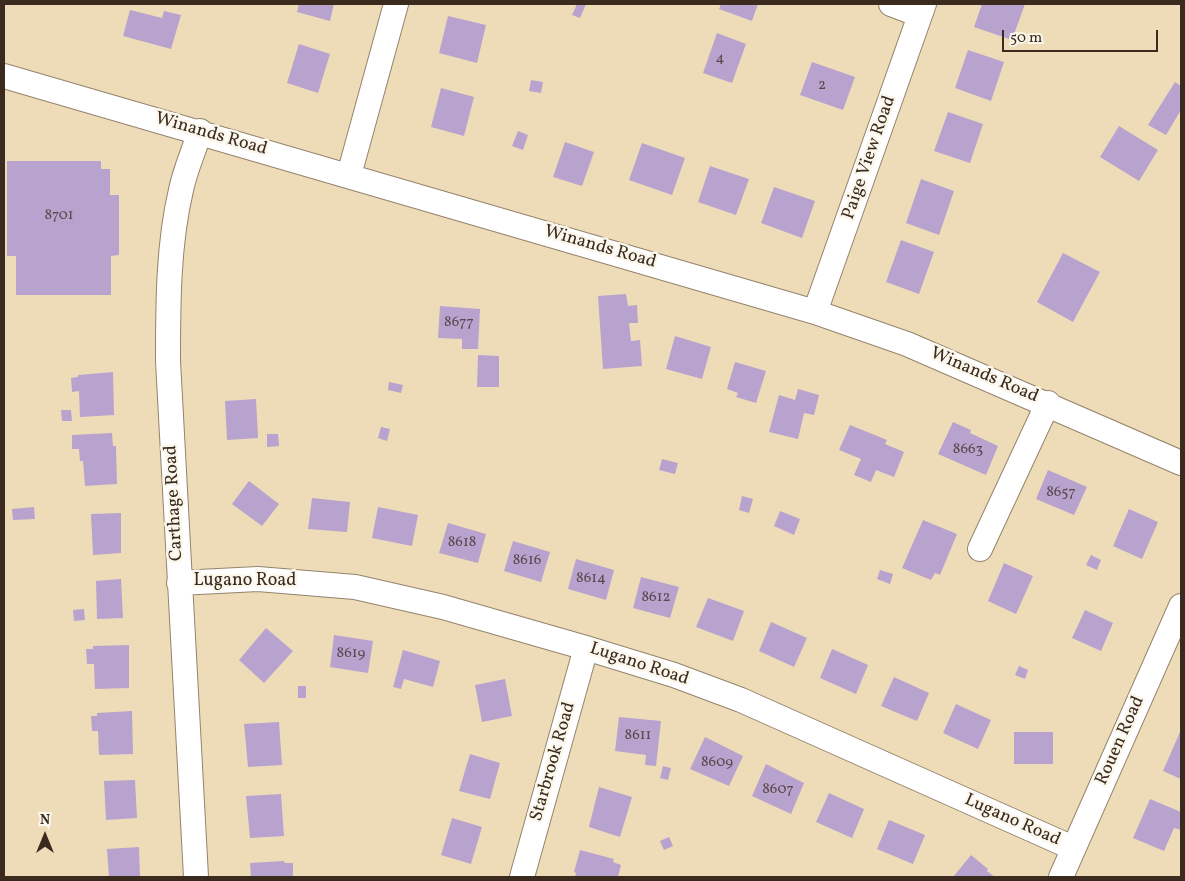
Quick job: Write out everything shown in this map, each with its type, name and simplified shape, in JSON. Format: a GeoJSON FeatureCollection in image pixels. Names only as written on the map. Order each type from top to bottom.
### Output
{"type":"FeatureCollection","features":[{"type":"Feature","properties":{"kind":"street"},"geometry":{"type":"LineString","coordinates":[[349,175],[396,4]]}},
{"type":"Feature","properties":{"kind":"street"},"geometry":{"type":"LineString","coordinates":[[891,4],[922,9]]}},
{"type":"Feature","properties":{"kind":"street","name":"Paige View Road"},"geometry":{"type":"LineString","coordinates":[[815,312],[922,9]]}},
{"type":"Feature","properties":{"kind":"street","name":"Winands Road"},"geometry":{"type":"LineString","coordinates":[[4,76],[200,131],[815,312],[907,344],[1048,403],[1181,463]]}},
{"type":"Feature","properties":{"kind":"street","name":"Carthage Road"},"geometry":{"type":"LineString","coordinates":[[196,877],[168,361],[169,272],[181,189],[200,131]]}},
{"type":"Feature","properties":{"kind":"street"},"geometry":{"type":"LineString","coordinates":[[980,549],[1048,403]]}},
{"type":"Feature","properties":{"kind":"street","name":"Lugano Road"},"geometry":{"type":"LineString","coordinates":[[179,583],[258,579],[355,587],[443,607],[674,674],[741,700],[1073,848]]}},
{"type":"Feature","properties":{"kind":"street","name":"Rouen Road"},"geometry":{"type":"LineString","coordinates":[[1061,877],[1181,606]]}},
{"type":"Feature","properties":{"kind":"street","name":"Starbrook Road"},"geometry":{"type":"LineString","coordinates":[[522,877],[586,648]]}},
{"type":"Feature","properties":{"kind":"building"},"geometry":{"type":"Polygon","coordinates":[[[299,4],[334,4],[330,21],[297,12],[299,4]]]}},
{"type":"Feature","properties":{"kind":"building"},"geometry":{"type":"Polygon","coordinates":[[[577,4],[586,4],[580,18],[572,15],[577,4]]]}},
{"type":"Feature","properties":{"kind":"building"},"geometry":{"type":"Polygon","coordinates":[[[721,4],[758,4],[752,21],[719,9],[721,4]]]}},
{"type":"Feature","properties":{"kind":"building"},"geometry":{"type":"Polygon","coordinates":[[[982,4],[1025,4],[1012,40],[974,27],[982,4]]]}},
{"type":"Feature","properties":{"kind":"building"},"geometry":{"type":"Polygon","coordinates":[[[130,10],[162,18],[164,11],[181,15],[171,49],[123,36],[130,10]]]}},
{"type":"Feature","properties":{"kind":"building"},"geometry":{"type":"Polygon","coordinates":[[[448,16],[486,25],[477,63],[439,53],[448,16]]]}},
{"type":"Feature","properties":{"kind":"building"},"geometry":{"type":"Polygon","coordinates":[[[717,33],[746,44],[732,83],[703,73],[717,33]]]}},
{"type":"Feature","properties":{"kind":"building"},"geometry":{"type":"Polygon","coordinates":[[[299,44],[330,54],[318,93],[287,83],[299,44]]]}},
{"type":"Feature","properties":{"kind":"building"},"geometry":{"type":"Polygon","coordinates":[[[968,50],[1004,62],[991,101],[955,88],[968,50]]]}},
{"type":"Feature","properties":{"kind":"building"},"geometry":{"type":"Polygon","coordinates":[[[812,62],[855,77],[843,110],[800,95],[812,62]]]}},
{"type":"Feature","properties":{"kind":"building"},"geometry":{"type":"Polygon","coordinates":[[[531,80],[543,82],[541,93],[529,91],[531,80]]]}},
{"type":"Feature","properties":{"kind":"building"},"geometry":{"type":"Polygon","coordinates":[[[1175,82],[1181,86],[1181,110],[1166,135],[1148,125],[1175,82]]]}},
{"type":"Feature","properties":{"kind":"building"},"geometry":{"type":"Polygon","coordinates":[[[441,88],[474,97],[464,136],[431,127],[441,88]]]}},
{"type":"Feature","properties":{"kind":"building"},"geometry":{"type":"Polygon","coordinates":[[[948,112],[983,124],[970,163],[934,151],[948,112]]]}},
{"type":"Feature","properties":{"kind":"building"},"geometry":{"type":"Polygon","coordinates":[[[1119,126],[1158,150],[1139,181],[1100,157],[1119,126]]]}},
{"type":"Feature","properties":{"kind":"building"},"geometry":{"type":"Polygon","coordinates":[[[518,131],[528,135],[523,150],[512,146],[518,131]]]}},
{"type":"Feature","properties":{"kind":"building"},"geometry":{"type":"Polygon","coordinates":[[[565,142],[594,152],[582,186],[553,177],[565,142]]]}},
{"type":"Feature","properties":{"kind":"building"},"geometry":{"type":"Polygon","coordinates":[[[642,143],[685,158],[672,195],[629,180],[642,143]]]}},
{"type":"Feature","properties":{"kind":"building"},"geometry":{"type":"Polygon","coordinates":[[[7,161],[101,161],[101,169],[110,169],[110,195],[119,195],[119,255],[111,256],[111,295],[16,295],[16,256],[7,256],[7,161]]]}},
{"type":"Feature","properties":{"kind":"building"},"geometry":{"type":"Polygon","coordinates":[[[710,166],[749,179],[736,215],[698,202],[710,166]]]}},
{"type":"Feature","properties":{"kind":"building"},"geometry":{"type":"Polygon","coordinates":[[[921,179],[954,191],[939,235],[906,223],[921,179]]]}},
{"type":"Feature","properties":{"kind":"building"},"geometry":{"type":"Polygon","coordinates":[[[774,187],[815,201],[802,238],[761,223],[774,187]]]}},
{"type":"Feature","properties":{"kind":"building"},"geometry":{"type":"Polygon","coordinates":[[[901,240],[934,252],[919,294],[886,282],[901,240]]]}},
{"type":"Feature","properties":{"kind":"building"},"geometry":{"type":"Polygon","coordinates":[[[1063,253],[1100,272],[1073,322],[1037,302],[1063,253]]]}},
{"type":"Feature","properties":{"kind":"building"},"geometry":{"type":"Polygon","coordinates":[[[626,294],[628,306],[637,305],[638,323],[629,323],[631,341],[640,340],[642,366],[603,369],[598,296],[626,294]]]}},
{"type":"Feature","properties":{"kind":"building"},"geometry":{"type":"Polygon","coordinates":[[[440,306],[480,309],[478,349],[462,349],[462,339],[438,338],[440,306]]]}},
{"type":"Feature","properties":{"kind":"building"},"geometry":{"type":"Polygon","coordinates":[[[675,336],[711,347],[702,379],[666,369],[675,336]]]}},
{"type":"Feature","properties":{"kind":"building"},"geometry":{"type":"Polygon","coordinates":[[[478,355],[499,356],[499,387],[477,387],[478,355]]]}},
{"type":"Feature","properties":{"kind":"building"},"geometry":{"type":"Polygon","coordinates":[[[735,362],[766,371],[756,403],[736,397],[738,393],[727,389],[735,362]]]}},
{"type":"Feature","properties":{"kind":"building"},"geometry":{"type":"Polygon","coordinates":[[[113,372],[114,415],[80,417],[79,391],[72,392],[71,378],[78,377],[78,375],[113,372]]]}},
{"type":"Feature","properties":{"kind":"building"},"geometry":{"type":"Polygon","coordinates":[[[389,382],[403,385],[401,393],[388,390],[389,382]]]}},
{"type":"Feature","properties":{"kind":"building"},"geometry":{"type":"Polygon","coordinates":[[[798,389],[819,395],[814,415],[804,413],[798,439],[769,432],[779,395],[795,400],[798,389]]]}},
{"type":"Feature","properties":{"kind":"building"},"geometry":{"type":"Polygon","coordinates":[[[256,399],[258,438],[227,440],[225,401],[256,399]]]}},
{"type":"Feature","properties":{"kind":"building"},"geometry":{"type":"Polygon","coordinates":[[[61,410],[71,410],[72,421],[62,421],[61,410]]]}},
{"type":"Feature","properties":{"kind":"building"},"geometry":{"type":"Polygon","coordinates":[[[953,422],[971,430],[970,433],[998,446],[986,475],[938,454],[953,422]]]}},
{"type":"Feature","properties":{"kind":"building"},"geometry":{"type":"Polygon","coordinates":[[[850,425],[887,440],[885,444],[904,452],[894,477],[876,470],[871,482],[854,475],[861,459],[839,450],[850,425]]]}},
{"type":"Feature","properties":{"kind":"building"},"geometry":{"type":"Polygon","coordinates":[[[381,427],[390,429],[387,441],[378,438],[381,427]]]}},
{"type":"Feature","properties":{"kind":"building"},"geometry":{"type":"Polygon","coordinates":[[[112,433],[113,446],[116,446],[117,484],[85,486],[83,461],[80,461],[79,449],[72,449],[72,435],[112,433]]]}},
{"type":"Feature","properties":{"kind":"building"},"geometry":{"type":"Polygon","coordinates":[[[267,434],[278,434],[279,446],[267,447],[267,434]]]}},
{"type":"Feature","properties":{"kind":"building"},"geometry":{"type":"Polygon","coordinates":[[[662,459],[678,463],[675,474],[659,470],[662,459]]]}},
{"type":"Feature","properties":{"kind":"building"},"geometry":{"type":"Polygon","coordinates":[[[1048,470],[1087,487],[1074,515],[1036,499],[1048,470]]]}},
{"type":"Feature","properties":{"kind":"building"},"geometry":{"type":"Polygon","coordinates":[[[249,481],[279,504],[262,526],[232,504],[249,481]]]}},
{"type":"Feature","properties":{"kind":"building"},"geometry":{"type":"Polygon","coordinates":[[[742,496],[753,499],[749,513],[739,510],[742,496]]]}},
{"type":"Feature","properties":{"kind":"building"},"geometry":{"type":"Polygon","coordinates":[[[312,498],[350,502],[347,532],[308,529],[312,498]]]}},
{"type":"Feature","properties":{"kind":"building"},"geometry":{"type":"Polygon","coordinates":[[[34,507],[35,519],[13,520],[12,509],[34,507]]]}},
{"type":"Feature","properties":{"kind":"building"},"geometry":{"type":"Polygon","coordinates":[[[378,507],[418,515],[412,546],[372,538],[378,507]]]}},
{"type":"Feature","properties":{"kind":"building"},"geometry":{"type":"Polygon","coordinates":[[[1129,509],[1158,522],[1142,559],[1113,546],[1129,509]]]}},
{"type":"Feature","properties":{"kind":"building"},"geometry":{"type":"Polygon","coordinates":[[[780,511],[800,519],[794,535],[774,526],[780,511]]]}},
{"type":"Feature","properties":{"kind":"building"},"geometry":{"type":"Polygon","coordinates":[[[121,513],[121,553],[93,555],[91,514],[121,513]]]}},
{"type":"Feature","properties":{"kind":"building"},"geometry":{"type":"Polygon","coordinates":[[[923,520],[957,534],[940,575],[935,573],[931,580],[902,568],[923,520]]]}},
{"type":"Feature","properties":{"kind":"building"},"geometry":{"type":"Polygon","coordinates":[[[448,523],[486,534],[478,563],[439,553],[448,523]]]}},
{"type":"Feature","properties":{"kind":"building"},"geometry":{"type":"Polygon","coordinates":[[[513,541],[550,552],[541,582],[504,571],[513,541]]]}},
{"type":"Feature","properties":{"kind":"building"},"geometry":{"type":"Polygon","coordinates":[[[1091,555],[1101,560],[1097,570],[1086,565],[1091,555]]]}},
{"type":"Feature","properties":{"kind":"building"},"geometry":{"type":"Polygon","coordinates":[[[576,559],[614,570],[606,600],[568,589],[576,559]]]}},
{"type":"Feature","properties":{"kind":"building"},"geometry":{"type":"Polygon","coordinates":[[[1004,563],[1033,576],[1016,614],[988,601],[1004,563]]]}},
{"type":"Feature","properties":{"kind":"building"},"geometry":{"type":"Polygon","coordinates":[[[880,570],[893,574],[890,584],[877,579],[880,570]]]}},
{"type":"Feature","properties":{"kind":"building"},"geometry":{"type":"Polygon","coordinates":[[[641,577],[679,587],[670,618],[633,608],[641,577]]]}},
{"type":"Feature","properties":{"kind":"building"},"geometry":{"type":"Polygon","coordinates":[[[121,579],[123,618],[97,619],[96,581],[121,579]]]}},
{"type":"Feature","properties":{"kind":"building"},"geometry":{"type":"Polygon","coordinates":[[[708,598],[744,611],[733,641],[696,627],[708,598]]]}},
{"type":"Feature","properties":{"kind":"building"},"geometry":{"type":"Polygon","coordinates":[[[84,609],[85,620],[74,621],[73,610],[84,609]]]}},
{"type":"Feature","properties":{"kind":"building"},"geometry":{"type":"Polygon","coordinates":[[[1085,610],[1113,623],[1101,651],[1072,638],[1085,610]]]}},
{"type":"Feature","properties":{"kind":"building"},"geometry":{"type":"Polygon","coordinates":[[[771,622],[807,638],[794,667],[759,651],[771,622]]]}},
{"type":"Feature","properties":{"kind":"building"},"geometry":{"type":"Polygon","coordinates":[[[266,628],[293,651],[264,683],[239,660],[266,628]]]}},
{"type":"Feature","properties":{"kind":"building"},"geometry":{"type":"Polygon","coordinates":[[[334,635],[373,641],[368,673],[330,667],[334,635]]]}},
{"type":"Feature","properties":{"kind":"building"},"geometry":{"type":"Polygon","coordinates":[[[129,645],[129,688],[95,689],[94,664],[87,664],[86,649],[93,649],[93,646],[129,645]]]}},
{"type":"Feature","properties":{"kind":"building"},"geometry":{"type":"Polygon","coordinates":[[[832,649],[868,665],[856,694],[820,678],[832,649]]]}},
{"type":"Feature","properties":{"kind":"building"},"geometry":{"type":"Polygon","coordinates":[[[403,650],[440,661],[433,687],[404,679],[401,689],[393,687],[403,650]]]}},
{"type":"Feature","properties":{"kind":"building"},"geometry":{"type":"Polygon","coordinates":[[[1019,666],[1028,670],[1025,679],[1015,675],[1019,666]]]}},
{"type":"Feature","properties":{"kind":"building"},"geometry":{"type":"Polygon","coordinates":[[[894,677],[929,693],[917,721],[881,706],[894,677]]]}},
{"type":"Feature","properties":{"kind":"building"},"geometry":{"type":"Polygon","coordinates":[[[505,679],[512,716],[482,722],[475,685],[505,679]]]}},
{"type":"Feature","properties":{"kind":"building"},"geometry":{"type":"Polygon","coordinates":[[[298,686],[306,686],[306,698],[298,698],[298,686]]]}},
{"type":"Feature","properties":{"kind":"building"},"geometry":{"type":"Polygon","coordinates":[[[956,704],[991,720],[978,749],[943,733],[956,704]]]}},
{"type":"Feature","properties":{"kind":"building"},"geometry":{"type":"Polygon","coordinates":[[[132,711],[133,754],[99,755],[98,731],[92,731],[91,716],[97,716],[97,713],[132,711]]]}},
{"type":"Feature","properties":{"kind":"building"},"geometry":{"type":"Polygon","coordinates":[[[619,717],[661,721],[656,766],[645,765],[646,755],[615,751],[619,717]]]}},
{"type":"Feature","properties":{"kind":"building"},"geometry":{"type":"Polygon","coordinates":[[[279,722],[282,765],[248,767],[244,724],[279,722]]]}},
{"type":"Feature","properties":{"kind":"building"},"geometry":{"type":"Polygon","coordinates":[[[1014,732],[1053,732],[1053,764],[1014,764],[1014,732]]]}},
{"type":"Feature","properties":{"kind":"building"},"geometry":{"type":"Polygon","coordinates":[[[1181,732],[1181,779],[1163,771],[1181,732]]]}},
{"type":"Feature","properties":{"kind":"building"},"geometry":{"type":"Polygon","coordinates":[[[705,737],[743,756],[729,786],[690,769],[705,737]]]}},
{"type":"Feature","properties":{"kind":"building"},"geometry":{"type":"Polygon","coordinates":[[[470,754],[500,763],[490,799],[459,791],[470,754]]]}},
{"type":"Feature","properties":{"kind":"building"},"geometry":{"type":"Polygon","coordinates":[[[766,764],[804,783],[791,814],[752,796],[766,764]]]}},
{"type":"Feature","properties":{"kind":"building"},"geometry":{"type":"Polygon","coordinates":[[[663,766],[671,768],[668,780],[660,778],[663,766]]]}},
{"type":"Feature","properties":{"kind":"building"},"geometry":{"type":"Polygon","coordinates":[[[135,780],[137,818],[106,820],[104,781],[135,780]]]}},
{"type":"Feature","properties":{"kind":"building"},"geometry":{"type":"Polygon","coordinates":[[[599,787],[632,797],[620,837],[589,827],[599,787]]]}},
{"type":"Feature","properties":{"kind":"building"},"geometry":{"type":"Polygon","coordinates":[[[829,793],[864,809],[852,838],[816,822],[829,793]]]}},
{"type":"Feature","properties":{"kind":"building"},"geometry":{"type":"Polygon","coordinates":[[[281,794],[284,836],[250,838],[246,796],[281,794]]]}},
{"type":"Feature","properties":{"kind":"building"},"geometry":{"type":"Polygon","coordinates":[[[1150,799],[1181,812],[1181,830],[1174,828],[1164,851],[1133,838],[1150,799]]]}},
{"type":"Feature","properties":{"kind":"building"},"geometry":{"type":"Polygon","coordinates":[[[452,818],[482,827],[471,864],[441,855],[452,818]]]}},
{"type":"Feature","properties":{"kind":"building"},"geometry":{"type":"Polygon","coordinates":[[[889,820],[925,835],[913,864],[877,849],[889,820]]]}},
{"type":"Feature","properties":{"kind":"building"},"geometry":{"type":"Polygon","coordinates":[[[669,837],[673,846],[664,850],[660,841],[669,837]]]}},
{"type":"Feature","properties":{"kind":"building"},"geometry":{"type":"Polygon","coordinates":[[[139,847],[140,877],[109,877],[107,849],[139,847]]]}},
{"type":"Feature","properties":{"kind":"building"},"geometry":{"type":"Polygon","coordinates":[[[580,850],[614,859],[613,862],[621,865],[618,877],[575,877],[576,873],[574,872],[580,850]]]}},
{"type":"Feature","properties":{"kind":"building"},"geometry":{"type":"Polygon","coordinates":[[[971,855],[988,869],[987,871],[995,877],[953,877],[971,855]]]}},
{"type":"Feature","properties":{"kind":"building"},"geometry":{"type":"Polygon","coordinates":[[[284,861],[285,863],[293,863],[293,877],[251,877],[250,863],[284,861]]]}}]}
